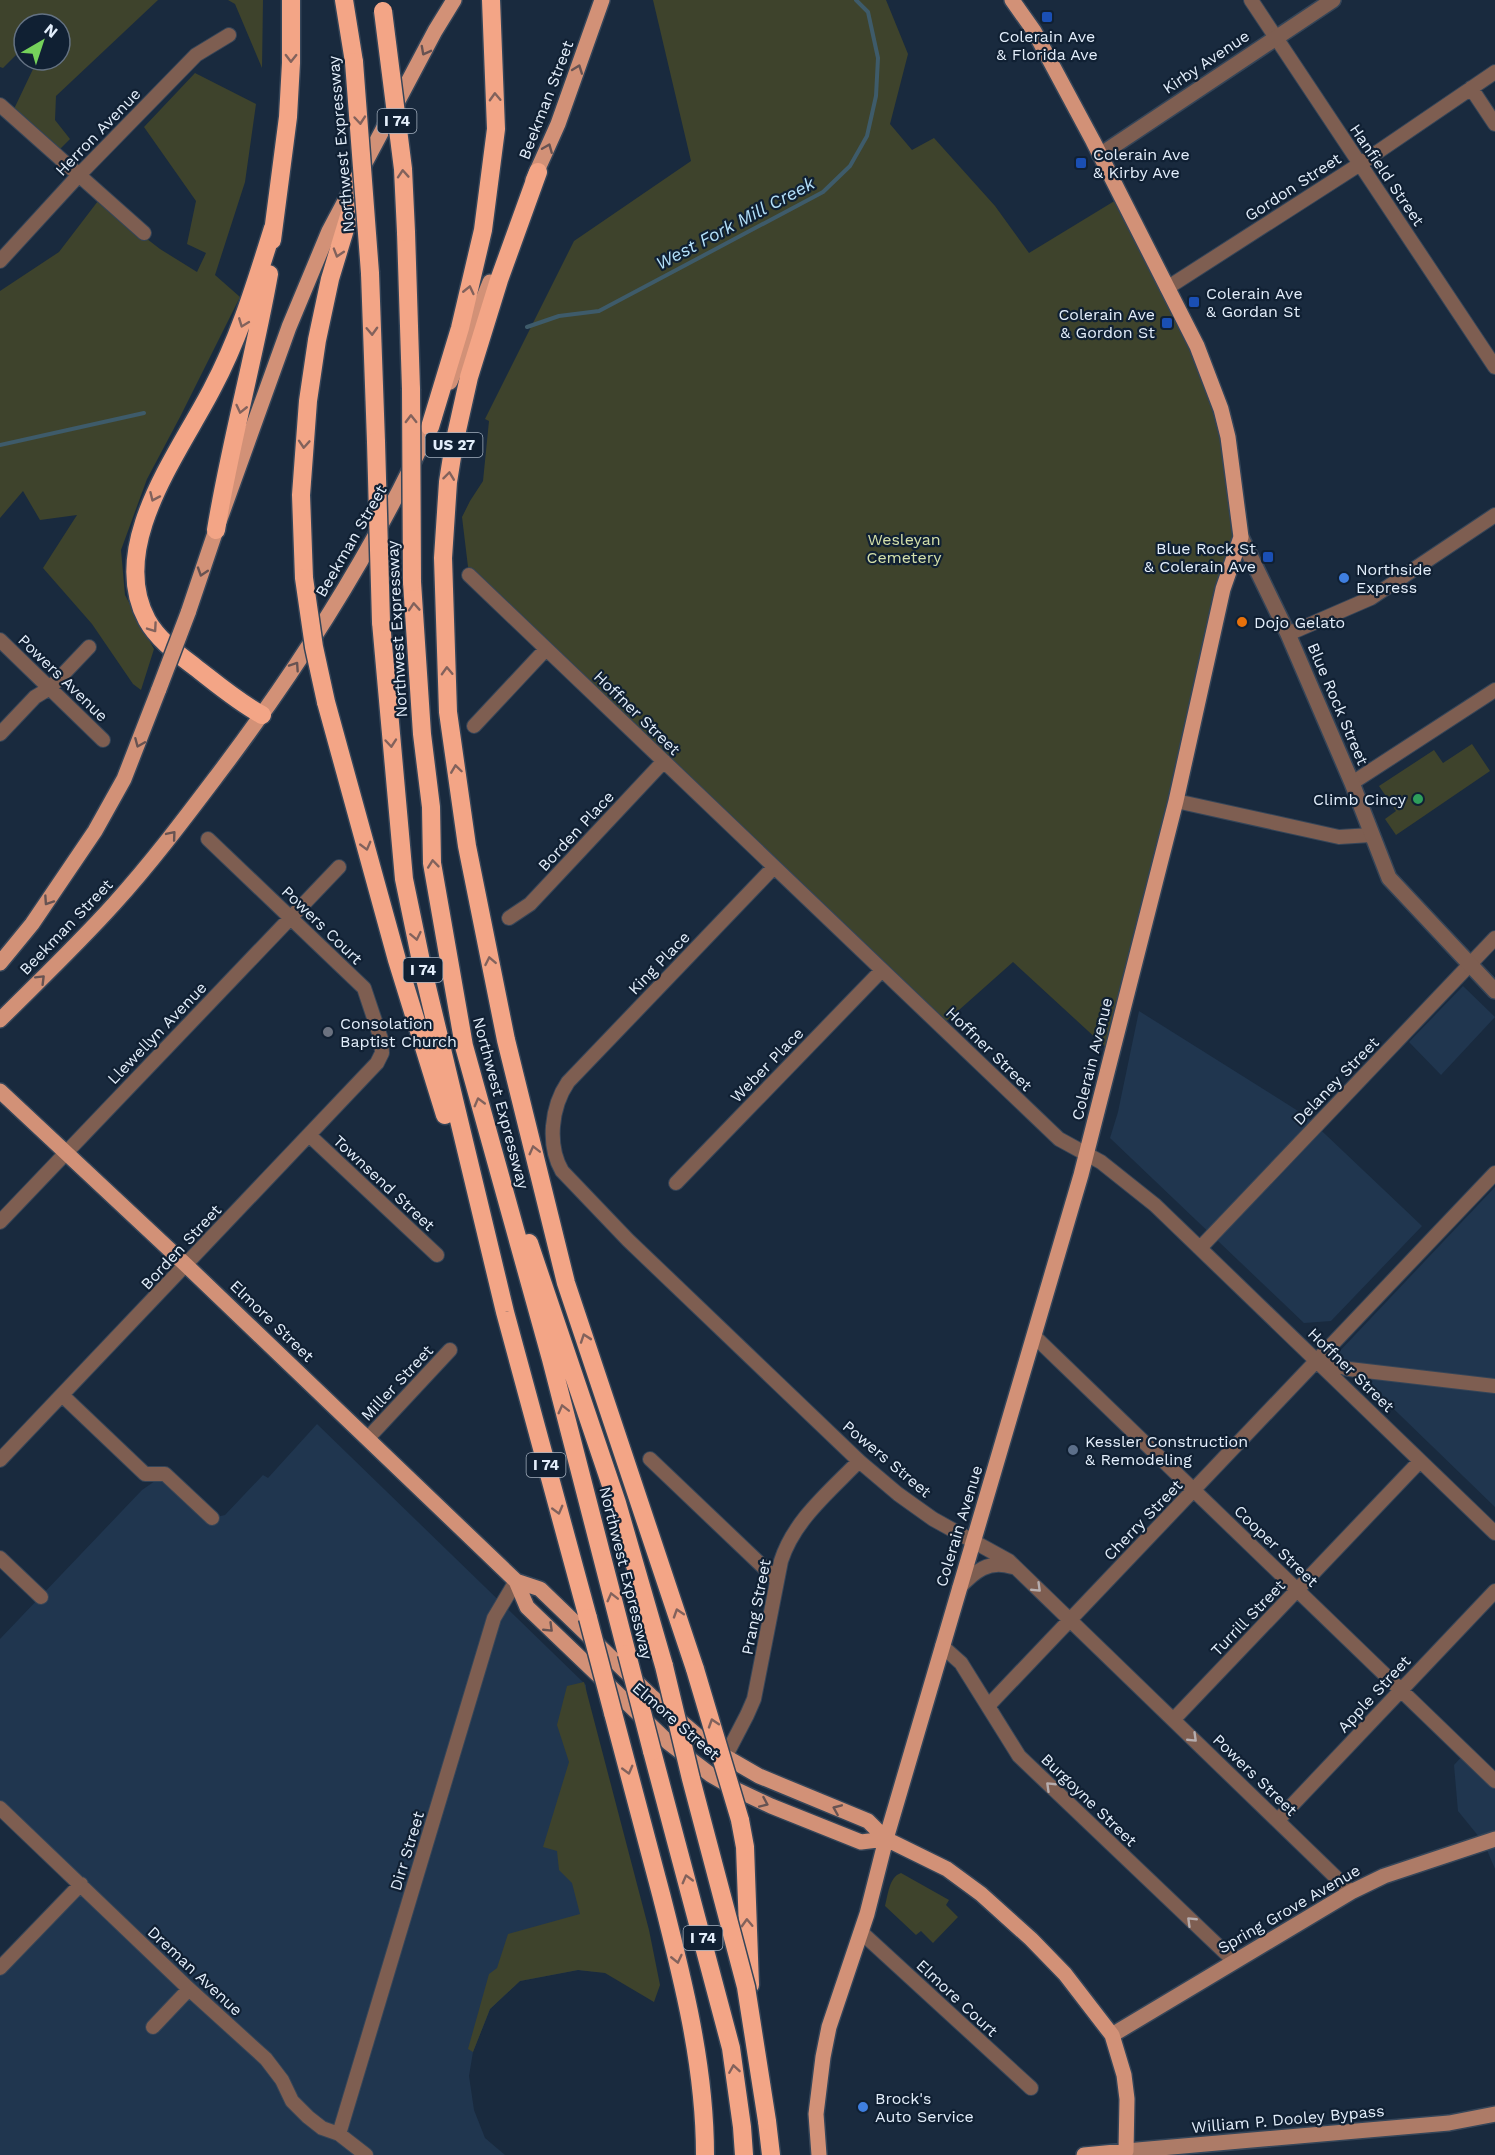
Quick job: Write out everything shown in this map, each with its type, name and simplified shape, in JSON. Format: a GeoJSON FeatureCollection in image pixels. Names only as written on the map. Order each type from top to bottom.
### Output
{"type":"FeatureCollection","features":[{"type":"Feature","properties":{"kind":"highway"},"geometry":{"type":"LineString","coordinates":[[216,530],[224,480],[258,336],[270,268],[288,117],[291,0]]}},
{"type":"Feature","properties":{"kind":"highway","name":"Northwest Expressway"},"geometry":{"type":"LineString","coordinates":[[344,0],[354,62],[370,273],[381,622],[404,879],[440,1046],[505,1312],[673,1942],[693,2031],[701,2091],[705,2155]]}},
{"type":"Feature","properties":{"kind":"highway","name":"Northwest Expressway"},"geometry":{"type":"LineString","coordinates":[[381,6],[403,169],[411,389],[412,582],[422,734],[431,807],[432,863],[464,1046],[551,1359],[731,2048],[744,2155]]}},
{"type":"Feature","properties":{"kind":"highway"},"geometry":{"type":"LineString","coordinates":[[430,427],[460,328],[483,230],[496,129],[491,7]]}},
{"type":"Feature","properties":{"kind":"highway"},"geometry":{"type":"LineString","coordinates":[[367,157],[330,279],[317,340],[308,401],[301,495],[304,578],[314,647],[326,702],[397,960],[505,1312]]}},
{"type":"Feature","properties":{"kind":"highway","name":"US 27"},"geometry":{"type":"LineString","coordinates":[[538,172],[496,291],[469,377],[454,444],[448,482],[443,558],[450,729],[467,846],[506,1040],[566,1283],[604,1394]]}},
{"type":"Feature","properties":{"kind":"highway"},"geometry":{"type":"LineString","coordinates":[[262,715],[217,685],[158,635],[147,620],[141,605],[137,588],[136,555],[139,537],[158,487],[232,349],[248,309],[273,228]]}},
{"type":"Feature","properties":{"kind":"highway"},"geometry":{"type":"LineString","coordinates":[[500,1179],[533,1252],[614,1493],[664,1666],[746,1987],[771,2155]]}},
{"type":"Feature","properties":{"kind":"highway"},"geometry":{"type":"LineString","coordinates":[[604,1394],[650,1619]]}},
{"type":"Feature","properties":{"kind":"highway"},"geometry":{"type":"LineString","coordinates":[[604,1394],[717,1734],[740,1820],[745,1847],[753,2084],[742,2127]]}},
{"type":"Feature","properties":{"kind":"main road","name":"Beekman Street"},"geometry":{"type":"LineString","coordinates":[[0,963],[32,924],[94,831],[124,779],[188,613],[290,327],[329,231],[454,0]]}},
{"type":"Feature","properties":{"kind":"main road","name":"Beekman Street"},"geometry":{"type":"LineString","coordinates":[[0,1020],[116,902],[184,821],[262,715],[358,568],[396,500],[463,355],[520,203],[538,172],[602,0]]}},
{"type":"Feature","properties":{"kind":"main road","name":"Colerain Avenue"},"geometry":{"type":"LineString","coordinates":[[819,2155],[816,2114],[829,2026],[861,1932],[886,1839],[1086,1154],[1176,801],[1223,589],[1241,537],[1228,437],[1221,409],[1197,346],[1034,31],[1012,0]]}},
{"type":"Feature","properties":{"kind":"main road","name":"Elmore Street"},"geometry":{"type":"LineString","coordinates":[[0,1090],[516,1581],[527,1607],[669,1743],[714,1777],[771,1806],[861,1842],[886,1839]]}},
{"type":"Feature","properties":{"kind":"main road","name":"Elmore Street"},"geometry":{"type":"LineString","coordinates":[[516,1581],[540,1589],[671,1714],[725,1757],[765,1779],[868,1821],[886,1839],[947,1869],[981,1894],[1025,1934],[1065,1974],[1112,2035],[1124,2075],[1128,2128],[1127,2153]]}},
{"type":"Feature","properties":{"kind":"main road","name":"Spring Grove Avenue"},"geometry":{"type":"LineString","coordinates":[[1112,2035],[1351,1892],[1384,1876],[1495,1839]]}},
{"type":"Feature","properties":{"kind":"main road","name":"William P. Dooley Bypass"},"geometry":{"type":"LineString","coordinates":[[1084,2155],[1181,2150],[1449,2123],[1495,2114]]}},
{"type":"Feature","properties":{"kind":"street","name":"Hanfield Street"},"geometry":{"type":"LineString","coordinates":[[1251,0],[1360,164],[1489,347],[1495,367]]}},
{"type":"Feature","properties":{"kind":"street","name":"Kirby Avenue"},"geometry":{"type":"LineString","coordinates":[[1100,155],[1333,0]]}},
{"type":"Feature","properties":{"kind":"street","name":"Herron Avenue"},"geometry":{"type":"LineString","coordinates":[[0,261],[12,251],[78,176],[196,55],[229,35]]}},
{"type":"Feature","properties":{"kind":"street","name":"Gordon Street"},"geometry":{"type":"LineString","coordinates":[[1167,288],[1360,164],[1495,72]]}},
{"type":"Feature","properties":{"kind":"street"},"geometry":{"type":"LineString","coordinates":[[1471,88],[1495,124]]}},
{"type":"Feature","properties":{"kind":"street"},"geometry":{"type":"LineString","coordinates":[[0,105],[144,233]]}},
{"type":"Feature","properties":{"kind":"street"},"geometry":{"type":"LineString","coordinates":[[1288,634],[1371,598],[1495,515]]}},
{"type":"Feature","properties":{"kind":"street","name":"Blue Rock Street"},"geometry":{"type":"LineString","coordinates":[[1241,537],[1288,634],[1352,783],[1389,878],[1495,991]]}},
{"type":"Feature","properties":{"kind":"street","name":"Hoffner Street"},"geometry":{"type":"LineString","coordinates":[[470,575],[1059,1139],[1101,1162],[1130,1184],[1201,1247],[1495,1533]]}},
{"type":"Feature","properties":{"kind":"street","name":"Powers Avenue"},"geometry":{"type":"LineString","coordinates":[[0,640],[104,740]]}},
{"type":"Feature","properties":{"kind":"street"},"geometry":{"type":"LineString","coordinates":[[0,734],[35,697],[50,688],[89,648]]}},
{"type":"Feature","properties":{"kind":"street"},"geometry":{"type":"LineString","coordinates":[[474,726],[546,649]]}},
{"type":"Feature","properties":{"kind":"street"},"geometry":{"type":"LineString","coordinates":[[1352,783],[1495,690]]}},
{"type":"Feature","properties":{"kind":"street","name":"Borden Place"},"geometry":{"type":"LineString","coordinates":[[509,918],[530,904],[664,761]]}},
{"type":"Feature","properties":{"kind":"street"},"geometry":{"type":"LineString","coordinates":[[1176,801],[1338,837],[1371,835]]}},
{"type":"Feature","properties":{"kind":"street","name":"Powers Court"},"geometry":{"type":"LineString","coordinates":[[208,839],[364,988],[381,1039],[382,1053]]}},
{"type":"Feature","properties":{"kind":"street","name":"Llewellyn Avenue"},"geometry":{"type":"LineString","coordinates":[[0,1222],[339,867]]}},
{"type":"Feature","properties":{"kind":"street","name":"King Place"},"geometry":{"type":"LineString","coordinates":[[567,1082],[774,867]]}},
{"type":"Feature","properties":{"kind":"street","name":"Delaney Street"},"geometry":{"type":"LineString","coordinates":[[1201,1247],[1495,938]]}},
{"type":"Feature","properties":{"kind":"street","name":"Weber Place"},"geometry":{"type":"LineString","coordinates":[[676,1183],[882,969]]}},
{"type":"Feature","properties":{"kind":"street","name":"Borden Street"},"geometry":{"type":"LineString","coordinates":[[0,1460],[377,1062],[382,1053]]}},
{"type":"Feature","properties":{"kind":"street","name":"Powers Street"},"geometry":{"type":"LineString","coordinates":[[567,1082],[560,1095],[554,1133],[555,1160],[562,1171],[628,1240],[859,1461],[915,1506],[953,1531],[1001,1556],[1019,1571],[1351,1892]]}},
{"type":"Feature","properties":{"kind":"street","name":"Townsend Street"},"geometry":{"type":"LineString","coordinates":[[309,1134],[437,1255]]}},
{"type":"Feature","properties":{"kind":"street","name":"Cherry Street"},"geometry":{"type":"LineString","coordinates":[[988,1706],[1495,1173]]}},
{"type":"Feature","properties":{"kind":"street","name":"Cooper Street"},"geometry":{"type":"LineString","coordinates":[[1034,1336],[1495,1781]]}},
{"type":"Feature","properties":{"kind":"street","name":"Miller Street"},"geometry":{"type":"LineString","coordinates":[[368,1438],[450,1350]]}},
{"type":"Feature","properties":{"kind":"street"},"geometry":{"type":"LineString","coordinates":[[1318,1360],[1349,1369],[1495,1386]]}},
{"type":"Feature","properties":{"kind":"street"},"geometry":{"type":"LineString","coordinates":[[62,1395],[145,1474],[165,1474],[212,1518]]}},
{"type":"Feature","properties":{"kind":"street"},"geometry":{"type":"LineString","coordinates":[[650,1459],[777,1581]]}},
{"type":"Feature","properties":{"kind":"street","name":"Prang Street"},"geometry":{"type":"LineString","coordinates":[[714,1777],[754,1699],[784,1551],[795,1529],[859,1461]]}},
{"type":"Feature","properties":{"kind":"street","name":"Turrill Street"},"geometry":{"type":"LineString","coordinates":[[1174,1719],[1420,1461]]}},
{"type":"Feature","properties":{"kind":"street"},"geometry":{"type":"LineString","coordinates":[[0,1558],[41,1597]]}},
{"type":"Feature","properties":{"kind":"street"},"geometry":{"type":"LineString","coordinates":[[959,1588],[978,1570],[991,1565],[1006,1565],[1019,1571]]}},
{"type":"Feature","properties":{"kind":"street","name":"Dirr Street"},"geometry":{"type":"LineString","coordinates":[[339,2134],[494,1617],[516,1581]]}},
{"type":"Feature","properties":{"kind":"street","name":"Apple Street"},"geometry":{"type":"LineString","coordinates":[[1278,1820],[1495,1591]]}},
{"type":"Feature","properties":{"kind":"street","name":"Burgoyne Street"},"geometry":{"type":"LineString","coordinates":[[942,1646],[961,1663],[1014,1749],[1024,1760],[1234,1961]]}},
{"type":"Feature","properties":{"kind":"street","name":"Dreman Avenue"},"geometry":{"type":"LineString","coordinates":[[0,1808],[189,1989],[266,2059],[282,2080],[292,2101],[308,2117],[322,2128],[339,2134],[366,2155]]}},
{"type":"Feature","properties":{"kind":"street"},"geometry":{"type":"LineString","coordinates":[[0,1968],[81,1884]]}},
{"type":"Feature","properties":{"kind":"street","name":"Elmore Court"},"geometry":{"type":"LineString","coordinates":[[861,1932],[1031,2088]]}},
{"type":"Feature","properties":{"kind":"street"},"geometry":{"type":"LineString","coordinates":[[153,2027],[189,1989]]}},
{"type":"Feature","properties":{"kind":"shaded area"},"geometry":{"type":"Polygon","coordinates":[[[1463,986],[1495,1017],[1441,1075],[1409,1042],[1463,986]]]}},
{"type":"Feature","properties":{"kind":"shaded area"},"geometry":{"type":"Polygon","coordinates":[[[1139,1011],[1306,1116],[1422,1226],[1331,1321],[1304,1323],[1110,1138],[1118,1112],[1139,1011]]]}},
{"type":"Feature","properties":{"kind":"shaded area"},"geometry":{"type":"Polygon","coordinates":[[[1495,1187],[1495,1507],[1337,1354],[1495,1187]]]}},
{"type":"Feature","properties":{"kind":"shaded area"},"geometry":{"type":"Polygon","coordinates":[[[317,1424],[586,1685],[598,1972],[578,1970],[520,1981],[490,2009],[473,2052],[469,2076],[474,2110],[485,2138],[505,2155],[0,2155],[0,1968],[81,1884],[0,1808],[0,1639],[142,1490],[165,1474],[212,1518],[225,1515],[263,1475],[268,1478],[317,1424]]]}},
{"type":"Feature","properties":{"kind":"shaded area"},"geometry":{"type":"Polygon","coordinates":[[[1466,1752],[1495,1781],[1495,1869],[1484,1843],[1458,1811],[1454,1765],[1466,1752]]]}},
{"type":"Feature","properties":{"kind":"green space"},"geometry":{"type":"Polygon","coordinates":[[[0,0],[158,0],[56,96],[55,120],[70,139],[59,150],[14,109],[32,72],[72,72],[72,12],[12,12],[12,59],[3,68],[0,67],[0,0]]]}},
{"type":"Feature","properties":{"kind":"green space"},"geometry":{"type":"Polygon","coordinates":[[[228,0],[263,0],[262,68],[235,4],[228,0]]]}},
{"type":"Feature","properties":{"kind":"green space","name":"Wesleyan Cemetery"},"geometry":{"type":"Polygon","coordinates":[[[653,0],[886,0],[908,54],[890,124],[912,150],[934,138],[995,206],[1029,253],[1121,197],[1213,385],[1241,537],[1112,1053],[1013,962],[941,1026],[469,575],[462,517],[483,481],[489,421],[485,419],[574,241],[691,161],[653,0]]]}},
{"type":"Feature","properties":{"kind":"green space"},"geometry":{"type":"Polygon","coordinates":[[[195,73],[256,104],[245,182],[215,275],[240,297],[147,479],[121,550],[125,595],[154,649],[141,690],[133,684],[92,624],[43,568],[77,515],[40,520],[23,491],[0,518],[0,291],[59,252],[98,201],[160,249],[197,272],[206,253],[187,244],[196,201],[144,127],[195,73]]]}},
{"type":"Feature","properties":{"kind":"green space","name":"Climb Cincy"},"geometry":{"type":"Polygon","coordinates":[[[1472,744],[1490,771],[1396,835],[1385,819],[1396,811],[1379,786],[1434,750],[1443,763],[1472,744]]]}},
{"type":"Feature","properties":{"kind":"green space"},"geometry":{"type":"Polygon","coordinates":[[[584,1682],[649,1930],[660,1985],[654,2002],[605,1973],[578,1970],[520,1981],[490,2009],[473,2052],[468,2049],[489,1974],[497,1968],[508,1934],[580,1914],[572,1883],[559,1870],[557,1851],[543,1847],[569,1762],[557,1725],[567,1686],[584,1682]]]}},
{"type":"Feature","properties":{"kind":"green space"},"geometry":{"type":"Polygon","coordinates":[[[901,1873],[949,1900],[946,1905],[958,1917],[933,1943],[921,1931],[916,1935],[885,1906],[891,1882],[901,1873]]]}},
{"type":"Feature","properties":{"kind":"waterway","name":"West Fork Mill Creek"},"geometry":{"type":"LineString","coordinates":[[527,327],[559,316],[599,311],[823,192],[850,166],[867,136],[876,96],[878,58],[868,12],[856,0]]}},
{"type":"Feature","properties":{"kind":"waterway","name":"West Fork Mill Creek"},"geometry":{"type":"LineString","coordinates":[[0,445],[144,413]]}},
{"type":"Feature","properties":{"kind":"place","name":"Colerain Ave & Florida Ave"},"geometry":{"type":"Point","coordinates":[1047,17]}},
{"type":"Feature","properties":{"kind":"place","name":"Colerain Ave & Kirby Ave"},"geometry":{"type":"Point","coordinates":[1081,163]}},
{"type":"Feature","properties":{"kind":"place","name":"Colerain Ave & Gordan St"},"geometry":{"type":"Point","coordinates":[1194,302]}},
{"type":"Feature","properties":{"kind":"place","name":"Colerain Ave & Gordon St"},"geometry":{"type":"Point","coordinates":[1167,323]}},
{"type":"Feature","properties":{"kind":"place","name":"Blue Rock St & Colerain Ave"},"geometry":{"type":"Point","coordinates":[1268,557]}},
{"type":"Feature","properties":{"kind":"place","name":"Northside Express"},"geometry":{"type":"Point","coordinates":[1344,578]}},
{"type":"Feature","properties":{"kind":"place","name":"Dojo Gelato"},"geometry":{"type":"Point","coordinates":[1242,622]}},
{"type":"Feature","properties":{"kind":"place","name":"Climb Cincy"},"geometry":{"type":"Point","coordinates":[1418,799]}},
{"type":"Feature","properties":{"kind":"place","name":"Consolation Baptist Church"},"geometry":{"type":"Point","coordinates":[328,1032]}},
{"type":"Feature","properties":{"kind":"place","name":"Kessler Construction & Remodeling"},"geometry":{"type":"Point","coordinates":[1073,1450]}},
{"type":"Feature","properties":{"kind":"place","name":"Brock's Auto Service"},"geometry":{"type":"Point","coordinates":[863,2107]}}]}
